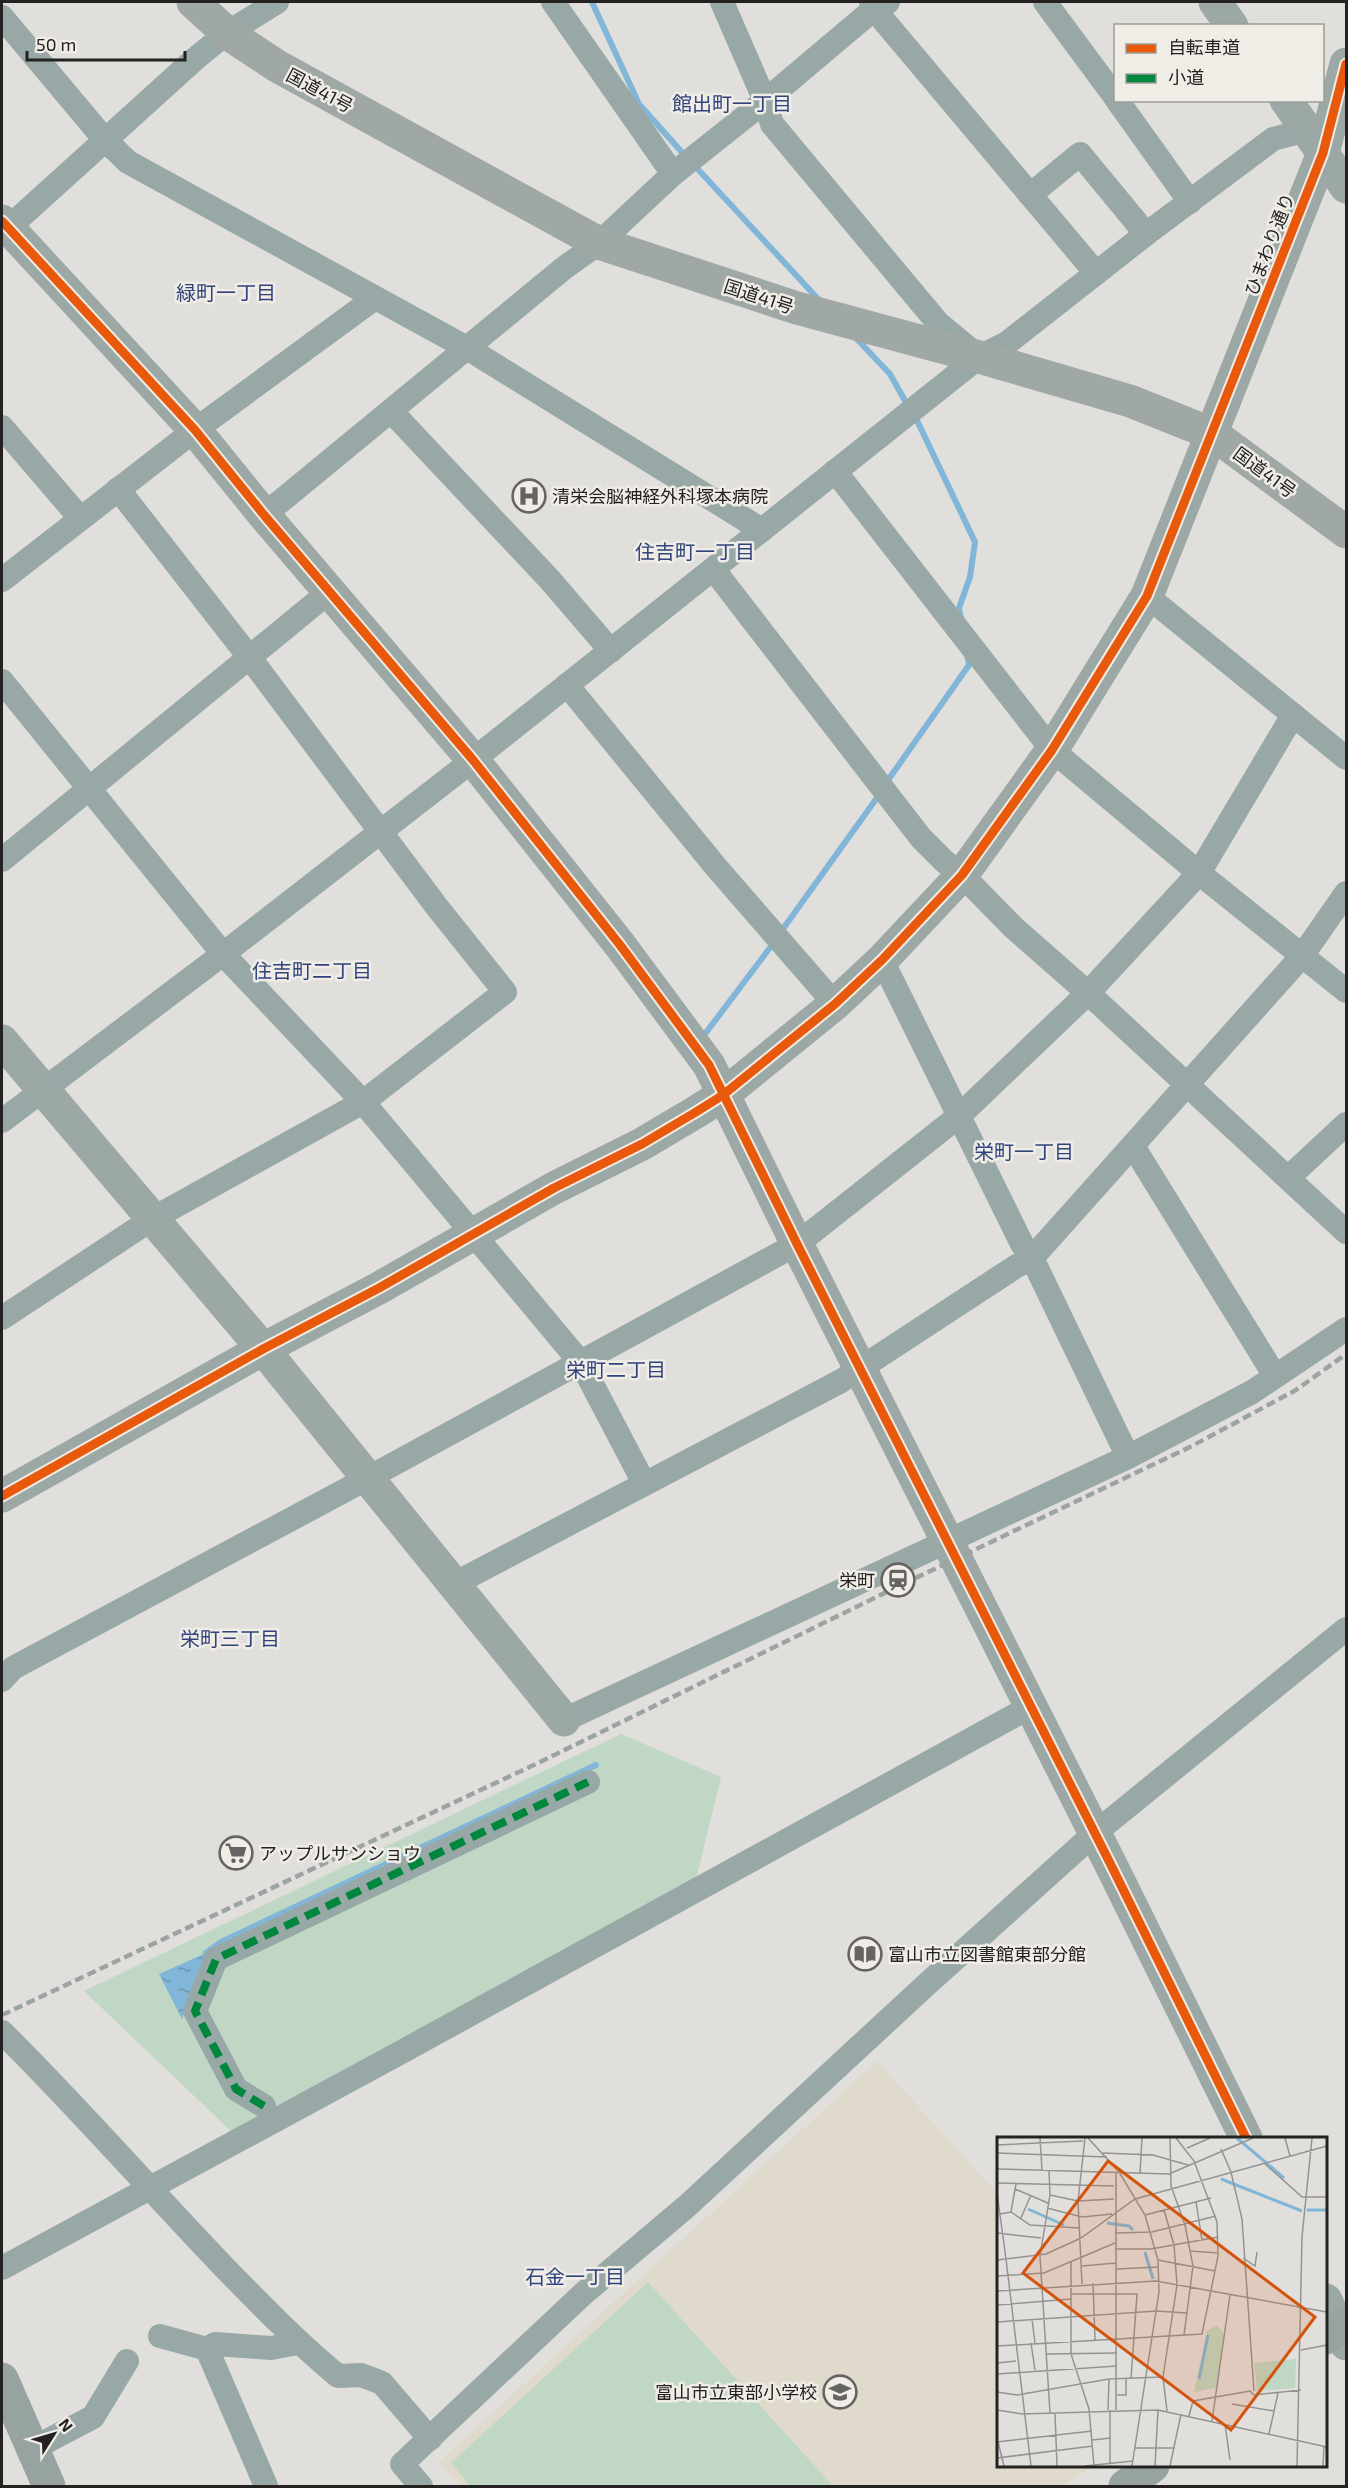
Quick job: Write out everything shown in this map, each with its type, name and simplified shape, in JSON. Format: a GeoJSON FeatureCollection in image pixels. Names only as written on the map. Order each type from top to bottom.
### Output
{"type":"FeatureCollection","features":[{"type":"Feature","properties":{"kind":"highway","name":"国道41号"},"geometry":{"type":"LineString","coordinates":[[193,2],[227,33],[277,66],[599,243],[797,308],[1130,401],[1213,434],[1347,532]]}},
{"type":"Feature","properties":{"kind":"main road"},"geometry":{"type":"LineString","coordinates":[[2,2379],[9,2421],[32,2450],[49,2487]]}},
{"type":"Feature","properties":{"kind":"main road"},"geometry":{"type":"LineString","coordinates":[[1125,2487],[1152,2467]]}},
{"type":"Feature","properties":{"kind":"street"},"geometry":{"type":"LineString","coordinates":[[277,2],[227,33],[4,227],[195,430],[264,515],[473,760],[640,972],[709,1065],[1245,2137]]}},
{"type":"Feature","properties":{"kind":"street"},"geometry":{"type":"LineString","coordinates":[[553,2],[673,174]]}},
{"type":"Feature","properties":{"kind":"street"},"geometry":{"type":"LineString","coordinates":[[722,2],[765,101],[771,124],[938,323],[979,357]]}},
{"type":"Feature","properties":{"kind":"street"},"geometry":{"type":"LineString","coordinates":[[1046,2],[1114,96]]}},
{"type":"Feature","properties":{"kind":"street"},"geometry":{"type":"LineString","coordinates":[[1215,2],[1231,24]]}},
{"type":"Feature","properties":{"kind":"street"},"geometry":{"type":"LineString","coordinates":[[264,515],[564,268],[599,243],[673,174],[765,101],[877,4],[1030,195],[1096,273]]}},
{"type":"Feature","properties":{"kind":"street"},"geometry":{"type":"LineString","coordinates":[[2,17],[105,140],[128,162],[467,348],[762,530]]}},
{"type":"Feature","properties":{"kind":"street","name":"ひまわり通り"},"geometry":{"type":"LineString","coordinates":[[2,1496],[554,1188],[642,1144],[723,1095],[835,1004],[882,960],[962,874],[1052,750],[1147,596],[1213,434],[1315,142],[1347,64]]}},
{"type":"Feature","properties":{"kind":"street"},"geometry":{"type":"LineString","coordinates":[[1118,102],[1190,202]]}},
{"type":"Feature","properties":{"kind":"street"},"geometry":{"type":"LineString","coordinates":[[1287,102],[1347,187]]}},
{"type":"Feature","properties":{"kind":"street"},"geometry":{"type":"LineString","coordinates":[[2,1121],[223,954],[473,760],[979,357],[1007,343],[1146,234],[1273,139],[1315,142]]}},
{"type":"Feature","properties":{"kind":"street"},"geometry":{"type":"LineString","coordinates":[[1030,195],[1080,154],[1146,234]]}},
{"type":"Feature","properties":{"kind":"street"},"geometry":{"type":"LineString","coordinates":[[2,580],[195,430],[375,298]]}},
{"type":"Feature","properties":{"kind":"street"},"geometry":{"type":"LineString","coordinates":[[391,411],[550,580],[611,651]]}},
{"type":"Feature","properties":{"kind":"street"},"geometry":{"type":"LineString","coordinates":[[2,427],[80,518]]}},
{"type":"Feature","properties":{"kind":"street"},"geometry":{"type":"LineString","coordinates":[[835,471],[1052,750],[1199,873],[1347,991]]}},
{"type":"Feature","properties":{"kind":"street"},"geometry":{"type":"LineString","coordinates":[[2,1318],[152,1219],[363,1102],[505,992],[118,489]]}},
{"type":"Feature","properties":{"kind":"street"},"geometry":{"type":"LineString","coordinates":[[714,570],[921,838],[944,861],[962,874],[1006,921],[1088,993],[1347,1232]]}},
{"type":"Feature","properties":{"kind":"street"},"geometry":{"type":"LineString","coordinates":[[2,860],[329,591]]}},
{"type":"Feature","properties":{"kind":"street"},"geometry":{"type":"LineString","coordinates":[[1147,596],[1347,758]]}},
{"type":"Feature","properties":{"kind":"street"},"geometry":{"type":"LineString","coordinates":[[2,681],[223,954],[363,1102],[581,1363],[644,1484]]}},
{"type":"Feature","properties":{"kind":"street"},"geometry":{"type":"LineString","coordinates":[[567,685],[716,867],[835,1004]]}},
{"type":"Feature","properties":{"kind":"street"},"geometry":{"type":"LineString","coordinates":[[5,1668],[368,1478],[797,1244],[959,1116],[1088,993],[1199,873],[1293,716]]}},
{"type":"Feature","properties":{"kind":"street"},"geometry":{"type":"LineString","coordinates":[[454,1584],[841,1381],[1032,1258],[1302,956],[1347,893]]}},
{"type":"Feature","properties":{"kind":"street"},"geometry":{"type":"LineString","coordinates":[[882,960],[910,1012],[1022,1244],[1032,1258],[1128,1457]]}},
{"type":"Feature","properties":{"kind":"street"},"geometry":{"type":"LineString","coordinates":[[2,1041],[263,1349],[564,1720],[1128,1457],[1252,1392],[1347,1329]]}},
{"type":"Feature","properties":{"kind":"street"},"geometry":{"type":"LineString","coordinates":[[1288,1178],[1347,1124]]}},
{"type":"Feature","properties":{"kind":"street"},"geometry":{"type":"LineString","coordinates":[[1133,1146],[1275,1376]]}},
{"type":"Feature","properties":{"kind":"street"},"geometry":{"type":"LineString","coordinates":[[421,2487],[402,2464],[583,2294],[687,2206],[926,1985],[1095,1833],[1347,1629]]}},
{"type":"Feature","properties":{"kind":"street"},"geometry":{"type":"LineString","coordinates":[[2,2268],[1030,1707]]}},
{"type":"Feature","properties":{"kind":"street"},"geometry":{"type":"LineString","coordinates":[[264,2106],[236,2089],[195,2011],[216,1959],[588,1782]]}},
{"type":"Feature","properties":{"kind":"street"},"geometry":{"type":"LineString","coordinates":[[2,2032],[40,2069],[148,2188],[298,2343],[338,2376],[362,2375],[382,2383],[430,2439]]}},
{"type":"Feature","properties":{"kind":"street"},"geometry":{"type":"LineString","coordinates":[[160,2336],[207,2349],[215,2344],[271,2348],[298,2343]]}},
{"type":"Feature","properties":{"kind":"street"},"geometry":{"type":"LineString","coordinates":[[207,2349],[266,2487]]}},
{"type":"Feature","properties":{"kind":"street"},"geometry":{"type":"LineString","coordinates":[[32,2450],[93,2417],[127,2361]]}},
{"type":"Feature","properties":{"kind":"shaded area"},"geometry":{"type":"Polygon","coordinates":[[[877,2061],[997,2193],[997,2467],[1090,2467],[1062,2486],[461,2486],[439,2462],[877,2061]]]}},
{"type":"Feature","properties":{"kind":"green space"},"geometry":{"type":"Polygon","coordinates":[[[621,1734],[721,1777],[695,1884],[233,2133],[84,1991],[621,1734]]]}},
{"type":"Feature","properties":{"kind":"green space"},"geometry":{"type":"Polygon","coordinates":[[[648,2282],[833,2486],[470,2486],[451,2463],[648,2282]]]}},
{"type":"Feature","properties":{"kind":"water"},"geometry":{"type":"Polygon","coordinates":[[[206,1953],[182,2019],[159,1974],[206,1953]]]}},
{"type":"Feature","properties":{"kind":"waterway"},"geometry":{"type":"LineString","coordinates":[[592,2],[639,104],[687,158]]}},
{"type":"Feature","properties":{"kind":"waterway"},"geometry":{"type":"LineString","coordinates":[[694,165],[820,301]]}},
{"type":"Feature","properties":{"kind":"waterway"},"geometry":{"type":"LineString","coordinates":[[854,336],[890,374],[908,406]]}},
{"type":"Feature","properties":{"kind":"waterway"},"geometry":{"type":"LineString","coordinates":[[914,414],[975,542],[970,577],[959,608],[961,618]]}},
{"type":"Feature","properties":{"kind":"waterway"},"geometry":{"type":"LineString","coordinates":[[886,783],[969,665],[967,655]]}},
{"type":"Feature","properties":{"kind":"waterway"},"geometry":{"type":"LineString","coordinates":[[780,933],[879,795]]}},
{"type":"Feature","properties":{"kind":"waterway"},"geometry":{"type":"LineString","coordinates":[[705,1034],[775,941]]}},
{"type":"Feature","properties":{"kind":"waterway"},"geometry":{"type":"LineString","coordinates":[[206,1953],[221,1942],[596,1765]]}},
{"type":"Feature","properties":{"kind":"railway"},"geometry":{"type":"LineString","coordinates":[[2,2015],[538,1763],[901,1585],[1192,1446],[1296,1390],[1346,1354]]}},
{"type":"Feature","properties":{"kind":"marked path"},"geometry":{"type":"LineString","coordinates":[[264,2106],[236,2089],[195,2011],[216,1959],[588,1782]]}},
{"type":"Feature","properties":{"kind":"cycle path"},"geometry":{"type":"LineString","coordinates":[[2,1496],[263,1349],[379,1288],[554,1188],[642,1144],[723,1095],[835,1004],[882,960],[962,875],[1052,750],[1147,596],[1323,153],[1346,64]]}},
{"type":"Feature","properties":{"kind":"cycle path"},"geometry":{"type":"LineString","coordinates":[[2,221],[195,430],[264,515],[473,760],[620,945],[709,1065],[1246,2137]]}},
{"type":"Feature","properties":{"kind":"place","name":"清栄会脳神経外科塚本病院"},"geometry":{"type":"Point","coordinates":[529,496]}},
{"type":"Feature","properties":{"kind":"place","name":"栄町"},"geometry":{"type":"Point","coordinates":[898,1580]}},
{"type":"Feature","properties":{"kind":"place","name":"アップルサンショウ"},"geometry":{"type":"Point","coordinates":[236,1853]}},
{"type":"Feature","properties":{"kind":"place","name":"富山市立図書館東部分館"},"geometry":{"type":"Point","coordinates":[865,1954]}},
{"type":"Feature","properties":{"kind":"place","name":"富山市立東部小学校"},"geometry":{"type":"Point","coordinates":[840,2392]}},
{"type":"Feature","properties":{"kind":"district","name":"館出町一丁目"},"geometry":{"type":"Point","coordinates":[732,103]}},
{"type":"Feature","properties":{"kind":"district","name":"緑町一丁目"},"geometry":{"type":"Point","coordinates":[226,292]}},
{"type":"Feature","properties":{"kind":"district","name":"住吉町一丁目"},"geometry":{"type":"Point","coordinates":[695,551]}},
{"type":"Feature","properties":{"kind":"district","name":"住吉町二丁目"},"geometry":{"type":"Point","coordinates":[312,970]}},
{"type":"Feature","properties":{"kind":"district","name":"栄町一丁目"},"geometry":{"type":"Point","coordinates":[1024,1151]}},
{"type":"Feature","properties":{"kind":"district","name":"栄町二丁目"},"geometry":{"type":"Point","coordinates":[616,1369]}},
{"type":"Feature","properties":{"kind":"district","name":"栄町三丁目"},"geometry":{"type":"Point","coordinates":[230,1638]}},
{"type":"Feature","properties":{"kind":"district","name":"石金一丁目"},"geometry":{"type":"Point","coordinates":[575,2276]}}]}
